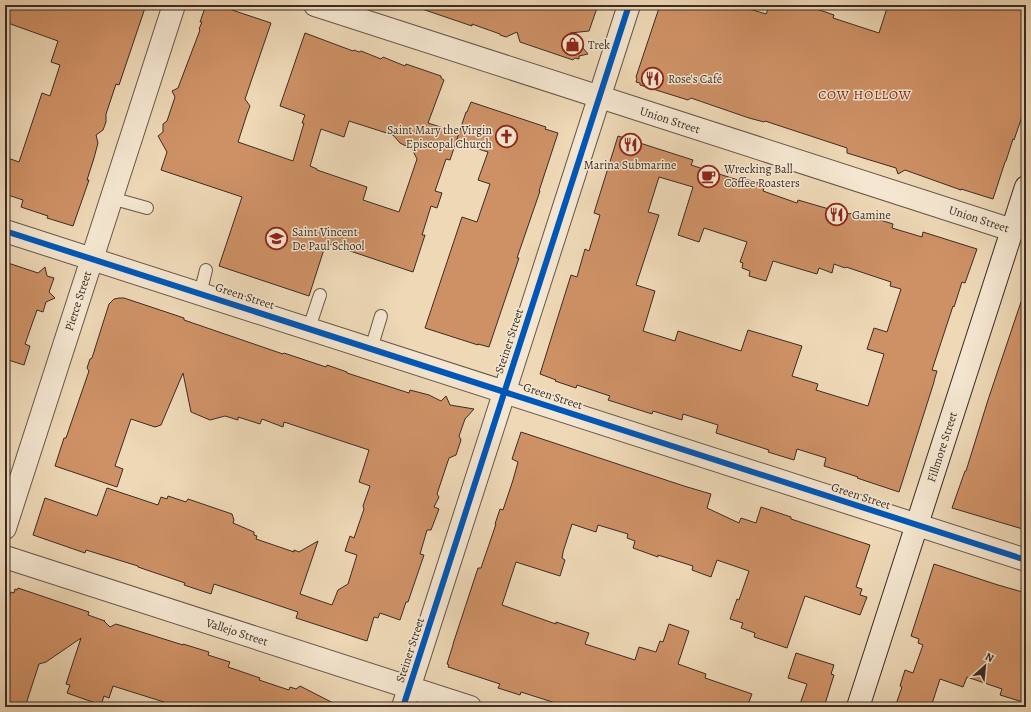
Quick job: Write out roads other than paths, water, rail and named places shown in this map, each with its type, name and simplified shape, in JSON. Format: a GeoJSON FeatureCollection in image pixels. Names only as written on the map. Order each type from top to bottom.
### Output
{"type":"FeatureCollection","features":[{"type":"Feature","properties":{"kind":"street","name":"Pierce Street"},"geometry":{"type":"LineString","coordinates":[[5,528],[174,5]]}},
{"type":"Feature","properties":{"kind":"street","name":"Union Street"},"geometry":{"type":"LineString","coordinates":[[315,5],[1019,232]]}},
{"type":"Feature","properties":{"kind":"street","name":"Steiner Street"},"geometry":{"type":"LineString","coordinates":[[406,697],[629,5]]}},
{"type":"Feature","properties":{"kind":"street","name":"Fillmore Street"},"geometry":{"type":"LineString","coordinates":[[858,707],[917,525],[1019,232],[1026,187]]}},
{"type":"Feature","properties":{"kind":"street","name":"Green Street"},"geometry":{"type":"LineString","coordinates":[[5,231],[1026,560]]}},
{"type":"Feature","properties":{"kind":"street","name":"Vallejo Street"},"geometry":{"type":"LineString","coordinates":[[5,557],[406,697],[470,707]]}},
{"type":"Feature","properties":{"kind":"lane"},"geometry":{"type":"LineString","coordinates":[[111,198],[147,208]]}},
{"type":"Feature","properties":{"kind":"lane"},"geometry":{"type":"LineString","coordinates":[[200,294],[206,270]]}},
{"type":"Feature","properties":{"kind":"lane"},"geometry":{"type":"LineString","coordinates":[[309,328],[320,295]]}},
{"type":"Feature","properties":{"kind":"lane"},"geometry":{"type":"LineString","coordinates":[[371,349],[381,316]]}},
{"type":"Feature","properties":{"kind":"place","name":"Trek"},"geometry":{"type":"Point","coordinates":[573,45]}},
{"type":"Feature","properties":{"kind":"place","name":"Rose's Café"},"geometry":{"type":"Point","coordinates":[653,79]}},
{"type":"Feature","properties":{"kind":"place","name":"Saint Mary the Virgin Episcopal Church"},"geometry":{"type":"Point","coordinates":[507,137]}},
{"type":"Feature","properties":{"kind":"place","name":"Marina Submarine"},"geometry":{"type":"Point","coordinates":[630,144]}},
{"type":"Feature","properties":{"kind":"place","name":"Wrecking Ball Coffee Roasters"},"geometry":{"type":"Point","coordinates":[708,176]}},
{"type":"Feature","properties":{"kind":"place","name":"Gamine"},"geometry":{"type":"Point","coordinates":[836,215]}},
{"type":"Feature","properties":{"kind":"place","name":"Saint Vincent De Paul School"},"geometry":{"type":"Point","coordinates":[277,239]}},
{"type":"Feature","properties":{"kind":"district","name":"COW HOLLOW"},"geometry":{"type":"Point","coordinates":[865,94]}}]}
